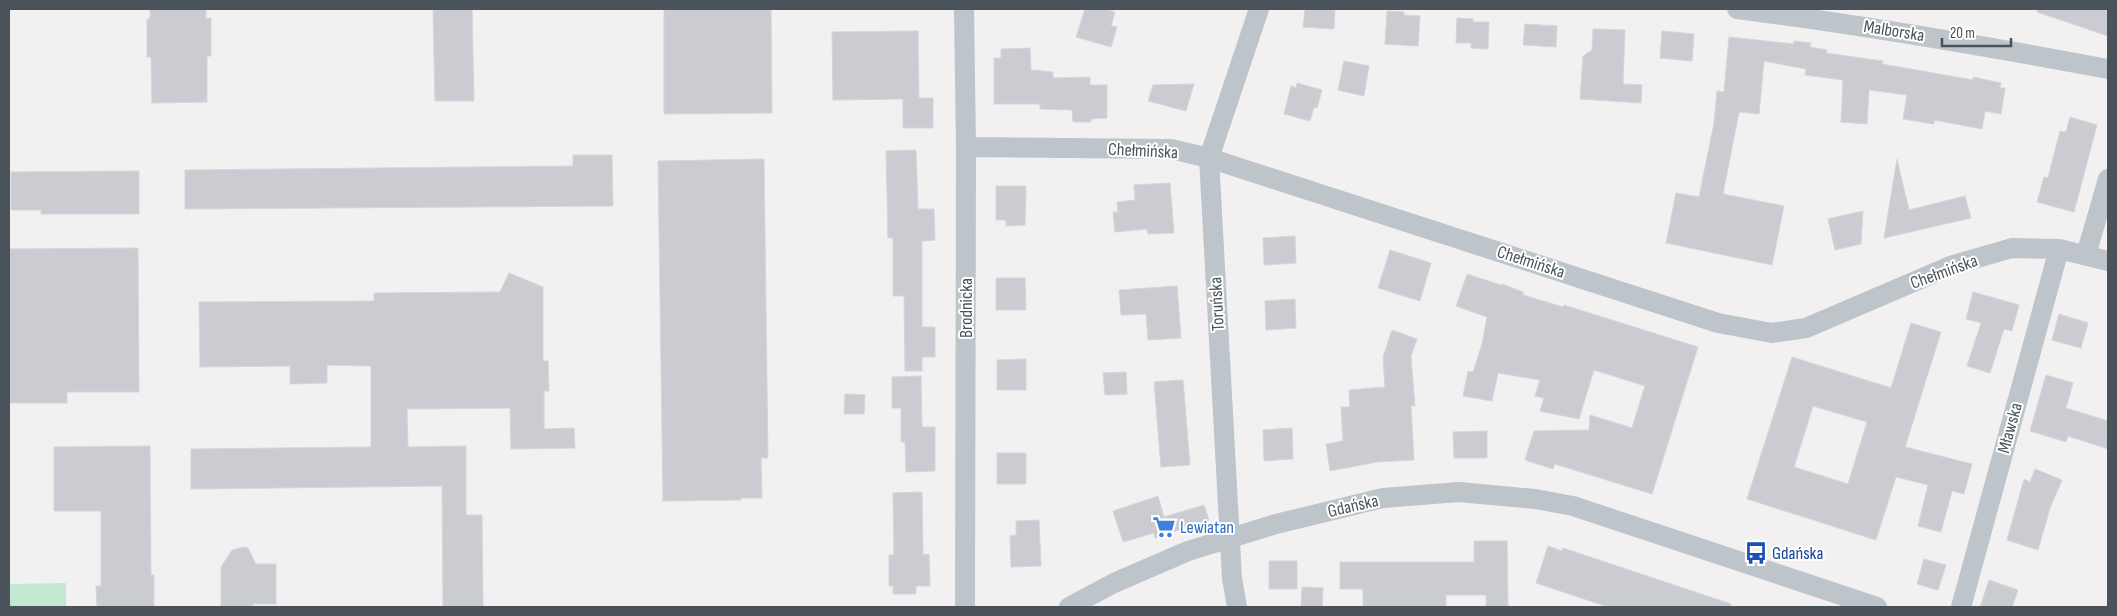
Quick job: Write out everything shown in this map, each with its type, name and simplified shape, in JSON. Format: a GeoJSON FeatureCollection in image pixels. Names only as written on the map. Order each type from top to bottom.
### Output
{"type":"FeatureCollection","features":[{"type":"Feature","properties":{"kind":"street","name":"Brodnicka"},"geometry":{"type":"LineString","coordinates":[[964,9],[966,147],[965,607]]}},
{"type":"Feature","properties":{"kind":"street","name":"Toruńska"},"geometry":{"type":"LineString","coordinates":[[1237,607],[1232,578],[1209,158],[1260,9]]}},
{"type":"Feature","properties":{"kind":"street","name":"Malborska"},"geometry":{"type":"LineString","coordinates":[[1737,9],[1839,22],[2108,69]]}},
{"type":"Feature","properties":{"kind":"street","name":"Chełmińska"},"geometry":{"type":"LineString","coordinates":[[966,147],[1172,149],[1209,158],[1718,323],[1772,333],[1806,328],[1961,263],[2012,248],[2059,249],[2108,261]]}},
{"type":"Feature","properties":{"kind":"street"},"geometry":{"type":"LineString","coordinates":[[2086,255],[2108,179]]}},
{"type":"Feature","properties":{"kind":"street","name":"Mławska"},"geometry":{"type":"LineString","coordinates":[[1961,607],[2059,249]]}},
{"type":"Feature","properties":{"kind":"street","name":"Gdańska"},"geometry":{"type":"LineString","coordinates":[[1069,607],[1114,583],[1188,552],[1276,524],[1383,498],[1459,492],[1525,498],[1572,506],[1877,607]]}},
{"type":"Feature","properties":{"kind":"green space"},"geometry":{"type":"Polygon","coordinates":[[[66,583],[66,607],[9,607],[9,584],[66,583]]]}},
{"type":"Feature","properties":{"kind":"building"},"geometry":{"type":"Polygon","coordinates":[[[150,9],[206,9],[206,19],[211,18],[211,56],[207,56],[207,102],[152,103],[151,57],[147,57],[147,19],[150,19],[150,9]]]}},
{"type":"Feature","properties":{"kind":"building"},"geometry":{"type":"Polygon","coordinates":[[[433,9],[472,9],[474,101],[435,101],[433,9]]]}},
{"type":"Feature","properties":{"kind":"building"},"geometry":{"type":"Polygon","coordinates":[[[664,9],[771,9],[772,113],[664,114],[664,9]]]}},
{"type":"Feature","properties":{"kind":"building"},"geometry":{"type":"Polygon","coordinates":[[[1085,9],[1105,9],[1115,12],[1111,26],[1117,27],[1111,47],[1076,37],[1085,9]]]}},
{"type":"Feature","properties":{"kind":"building"},"geometry":{"type":"Polygon","coordinates":[[[1305,9],[1335,9],[1334,29],[1303,27],[1305,9]]]}},
{"type":"Feature","properties":{"kind":"building"},"geometry":{"type":"Polygon","coordinates":[[[2038,9],[2108,9],[2108,36],[2037,12],[2038,9]]]}},
{"type":"Feature","properties":{"kind":"building"},"geometry":{"type":"Polygon","coordinates":[[[1387,11],[1404,12],[1404,15],[1420,16],[1418,46],[1385,44],[1387,11]]]}},
{"type":"Feature","properties":{"kind":"building"},"geometry":{"type":"Polygon","coordinates":[[[1457,18],[1473,19],[1473,22],[1489,22],[1488,49],[1471,48],[1471,43],[1456,43],[1457,18]]]}},
{"type":"Feature","properties":{"kind":"building"},"geometry":{"type":"Polygon","coordinates":[[[1525,24],[1557,26],[1556,47],[1523,45],[1525,24]]]}},
{"type":"Feature","properties":{"kind":"building"},"geometry":{"type":"Polygon","coordinates":[[[1593,29],[1625,30],[1623,84],[1642,85],[1641,103],[1580,99],[1583,56],[1592,50],[1593,29]]]}},
{"type":"Feature","properties":{"kind":"building"},"geometry":{"type":"Polygon","coordinates":[[[918,31],[919,98],[933,98],[933,128],[903,128],[903,99],[833,100],[832,32],[918,31]]]}},
{"type":"Feature","properties":{"kind":"building"},"geometry":{"type":"Polygon","coordinates":[[[1662,31],[1694,34],[1692,61],[1660,58],[1662,31]]]}},
{"type":"Feature","properties":{"kind":"building"},"geometry":{"type":"Polygon","coordinates":[[[1729,37],[1794,44],[1794,41],[1811,43],[1810,47],[1827,50],[1826,53],[1883,61],[1882,64],[1973,80],[1973,77],[2001,83],[2000,88],[2005,88],[2001,114],[1985,111],[1982,129],[1934,120],[1934,124],[1903,119],[1907,95],[1869,90],[1867,124],[1841,122],[1843,80],[1805,75],[1806,69],[1764,61],[1759,114],[1739,112],[1723,194],[1784,206],[1772,265],[1666,243],[1676,193],[1699,197],[1714,123],[1717,91],[1724,92],[1729,37]]]}},
{"type":"Feature","properties":{"kind":"building"},"geometry":{"type":"Polygon","coordinates":[[[1030,48],[1031,70],[1053,72],[1053,78],[1090,77],[1090,85],[1107,85],[1107,118],[1091,119],[1091,122],[1073,122],[1072,110],[1040,109],[1040,104],[994,104],[994,58],[1001,58],[1001,49],[1030,48]]]}},
{"type":"Feature","properties":{"kind":"building"},"geometry":{"type":"Polygon","coordinates":[[[1344,61],[1369,66],[1364,96],[1338,90],[1344,61]]]}},
{"type":"Feature","properties":{"kind":"building"},"geometry":{"type":"Polygon","coordinates":[[[1297,83],[1322,90],[1317,108],[1314,107],[1310,121],[1284,114],[1291,86],[1296,88],[1297,83]]]}},
{"type":"Feature","properties":{"kind":"building"},"geometry":{"type":"Polygon","coordinates":[[[1194,84],[1186,111],[1148,101],[1153,85],[1194,84]]]}},
{"type":"Feature","properties":{"kind":"building"},"geometry":{"type":"Polygon","coordinates":[[[2070,117],[2097,125],[2074,212],[2037,202],[2044,177],[2048,178],[2060,131],[2066,132],[2070,117]]]}},
{"type":"Feature","properties":{"kind":"building"},"geometry":{"type":"Polygon","coordinates":[[[916,150],[918,209],[934,209],[935,240],[922,241],[922,327],[935,327],[935,357],[922,357],[922,371],[905,371],[904,296],[893,296],[893,238],[888,238],[886,151],[916,150]]]}},
{"type":"Feature","properties":{"kind":"building"},"geometry":{"type":"Polygon","coordinates":[[[573,155],[612,155],[613,206],[185,209],[185,170],[573,166],[573,155]]]}},
{"type":"Feature","properties":{"kind":"building"},"geometry":{"type":"Polygon","coordinates":[[[764,159],[768,458],[761,458],[762,498],[663,501],[658,161],[764,159]]]}},
{"type":"Feature","properties":{"kind":"building"},"geometry":{"type":"Polygon","coordinates":[[[1897,159],[1909,210],[1965,196],[1971,218],[1884,238],[1897,159]]]}},
{"type":"Feature","properties":{"kind":"building"},"geometry":{"type":"Polygon","coordinates":[[[139,171],[139,214],[41,214],[41,210],[11,210],[11,172],[139,171]]]}},
{"type":"Feature","properties":{"kind":"building"},"geometry":{"type":"Polygon","coordinates":[[[1170,183],[1174,233],[1148,234],[1147,229],[1115,232],[1113,212],[1118,212],[1117,202],[1135,200],[1134,185],[1170,183]]]}},
{"type":"Feature","properties":{"kind":"building"},"geometry":{"type":"Polygon","coordinates":[[[996,186],[1026,186],[1025,225],[1006,226],[1006,220],[996,220],[996,186]]]}},
{"type":"Feature","properties":{"kind":"building"},"geometry":{"type":"Polygon","coordinates":[[[1863,211],[1861,244],[1835,250],[1828,219],[1863,211]]]}},
{"type":"Feature","properties":{"kind":"building"},"geometry":{"type":"Polygon","coordinates":[[[1295,236],[1296,263],[1264,265],[1263,238],[1295,236]]]}},
{"type":"Feature","properties":{"kind":"building"},"geometry":{"type":"Polygon","coordinates":[[[138,248],[139,392],[67,392],[67,403],[9,403],[9,249],[138,248]]]}},
{"type":"Feature","properties":{"kind":"building"},"geometry":{"type":"Polygon","coordinates":[[[1390,250],[1431,263],[1420,301],[1378,288],[1390,250]]]}},
{"type":"Feature","properties":{"kind":"building"},"geometry":{"type":"Polygon","coordinates":[[[509,273],[543,287],[543,361],[548,361],[549,391],[544,391],[544,429],[574,428],[575,448],[511,449],[510,408],[407,409],[408,447],[466,446],[466,515],[482,515],[483,607],[443,607],[442,486],[191,489],[191,449],[371,447],[371,366],[327,365],[327,383],[290,384],[290,366],[200,367],[199,302],[374,301],[374,293],[500,292],[509,273]]]}},
{"type":"Feature","properties":{"kind":"building"},"geometry":{"type":"Polygon","coordinates":[[[1467,274],[1502,284],[1523,292],[1523,295],[1563,307],[1564,305],[1698,347],[1652,494],[1555,464],[1553,469],[1525,460],[1534,431],[1589,430],[1590,415],[1632,428],[1645,386],[1594,370],[1579,419],[1540,411],[1544,398],[1535,396],[1540,380],[1498,373],[1492,401],[1463,396],[1468,371],[1473,372],[1482,344],[1487,317],[1456,306],[1467,274]]]}},
{"type":"Feature","properties":{"kind":"building"},"geometry":{"type":"Polygon","coordinates":[[[996,278],[1025,278],[1026,310],[996,310],[996,278]]]}},
{"type":"Feature","properties":{"kind":"building"},"geometry":{"type":"Polygon","coordinates":[[[1177,286],[1181,338],[1148,340],[1146,314],[1121,315],[1119,290],[1177,286]]]}},
{"type":"Feature","properties":{"kind":"building"},"geometry":{"type":"Polygon","coordinates":[[[1973,292],[2019,305],[2012,331],[2004,329],[1990,373],[1967,366],[1981,323],[1966,319],[1973,292]]]}},
{"type":"Feature","properties":{"kind":"building"},"geometry":{"type":"Polygon","coordinates":[[[1295,299],[1296,328],[1266,330],[1265,301],[1295,299]]]}},
{"type":"Feature","properties":{"kind":"building"},"geometry":{"type":"Polygon","coordinates":[[[2059,314],[2088,323],[2081,348],[2052,340],[2059,314]]]}},
{"type":"Feature","properties":{"kind":"building"},"geometry":{"type":"Polygon","coordinates":[[[1911,323],[1941,332],[1905,447],[1972,464],[1964,494],[1952,491],[1941,532],[1918,526],[1928,485],[1896,477],[1876,540],[1747,499],[1792,357],[1891,388],[1911,323]],[[1813,406],[1794,467],[1848,484],[1867,422],[1813,406]]]}},
{"type":"Feature","properties":{"kind":"building"},"geometry":{"type":"Polygon","coordinates":[[[1392,330],[1417,339],[1411,356],[1415,406],[1411,406],[1414,460],[1377,462],[1330,471],[1326,444],[1343,441],[1341,407],[1350,407],[1349,390],[1385,387],[1383,357],[1392,330]]]}},
{"type":"Feature","properties":{"kind":"building"},"geometry":{"type":"Polygon","coordinates":[[[1026,359],[1026,390],[997,390],[997,360],[1026,359]]]}},
{"type":"Feature","properties":{"kind":"building"},"geometry":{"type":"Polygon","coordinates":[[[1126,372],[1127,394],[1105,395],[1103,373],[1126,372]]]}},
{"type":"Feature","properties":{"kind":"building"},"geometry":{"type":"Polygon","coordinates":[[[2046,375],[2073,383],[2066,408],[2108,421],[2108,449],[2068,436],[2066,442],[2030,431],[2046,375]]]}},
{"type":"Feature","properties":{"kind":"building"},"geometry":{"type":"Polygon","coordinates":[[[921,376],[922,427],[935,427],[935,471],[906,472],[905,442],[901,442],[901,408],[892,408],[892,377],[921,376]]]}},
{"type":"Feature","properties":{"kind":"building"},"geometry":{"type":"Polygon","coordinates":[[[1183,380],[1190,465],[1161,467],[1154,382],[1183,380]]]}},
{"type":"Feature","properties":{"kind":"building"},"geometry":{"type":"Polygon","coordinates":[[[845,394],[865,395],[864,414],[844,414],[845,394]]]}},
{"type":"Feature","properties":{"kind":"building"},"geometry":{"type":"Polygon","coordinates":[[[1292,428],[1293,459],[1264,461],[1263,430],[1292,428]]]}},
{"type":"Feature","properties":{"kind":"building"},"geometry":{"type":"Polygon","coordinates":[[[1487,431],[1487,458],[1454,458],[1453,432],[1487,431]]]}},
{"type":"Feature","properties":{"kind":"building"},"geometry":{"type":"Polygon","coordinates":[[[150,446],[151,575],[154,575],[154,607],[97,607],[96,586],[101,586],[101,511],[54,511],[54,447],[150,446]]]}},
{"type":"Feature","properties":{"kind":"building"},"geometry":{"type":"Polygon","coordinates":[[[997,453],[1026,453],[1026,484],[997,484],[997,453]]]}},
{"type":"Feature","properties":{"kind":"building"},"geometry":{"type":"Polygon","coordinates":[[[2035,469],[2062,480],[2050,508],[2038,550],[2007,540],[2024,479],[2030,482],[2035,469]]]}},
{"type":"Feature","properties":{"kind":"building"},"geometry":{"type":"Polygon","coordinates":[[[922,492],[923,555],[929,554],[930,586],[916,586],[916,594],[893,594],[893,586],[889,586],[889,555],[894,555],[893,493],[922,492]]]}},
{"type":"Feature","properties":{"kind":"building"},"geometry":{"type":"Polygon","coordinates":[[[1158,496],[1164,517],[1204,505],[1209,520],[1155,538],[1154,533],[1123,542],[1113,511],[1158,496]]]}},
{"type":"Feature","properties":{"kind":"building"},"geometry":{"type":"Polygon","coordinates":[[[1039,520],[1041,566],[1011,567],[1010,536],[1016,535],[1016,521],[1039,520]]]}},
{"type":"Feature","properties":{"kind":"building"},"geometry":{"type":"Polygon","coordinates":[[[1474,541],[1507,541],[1508,607],[1486,607],[1486,595],[1446,595],[1446,607],[1363,607],[1363,589],[1340,589],[1340,562],[1474,562],[1474,541]]]}},
{"type":"Feature","properties":{"kind":"building"},"geometry":{"type":"Polygon","coordinates":[[[1548,546],[1562,551],[1563,548],[1731,604],[1730,607],[1608,607],[1536,583],[1548,546]]]}},
{"type":"Feature","properties":{"kind":"building"},"geometry":{"type":"Polygon","coordinates":[[[243,547],[248,548],[256,564],[276,564],[276,604],[253,604],[253,607],[221,607],[221,567],[232,550],[243,547]]]}},
{"type":"Feature","properties":{"kind":"building"},"geometry":{"type":"Polygon","coordinates":[[[1924,559],[1946,565],[1938,590],[1917,584],[1924,559]]]}},
{"type":"Feature","properties":{"kind":"building"},"geometry":{"type":"Polygon","coordinates":[[[1269,561],[1297,561],[1297,589],[1269,589],[1269,561]]]}},
{"type":"Feature","properties":{"kind":"building"},"geometry":{"type":"Polygon","coordinates":[[[1989,580],[2018,590],[2012,607],[1980,607],[1989,580]]]}},
{"type":"Feature","properties":{"kind":"building"},"geometry":{"type":"Polygon","coordinates":[[[1302,587],[1323,588],[1322,607],[1301,606],[1302,587]]]}},
{"type":"Feature","properties":{"kind":"place","name":"Lewiatan"},"geometry":{"type":"Point","coordinates":[1164,527]}},
{"type":"Feature","properties":{"kind":"place","name":"Gdańska"},"geometry":{"type":"Point","coordinates":[1756,553]}}]}
